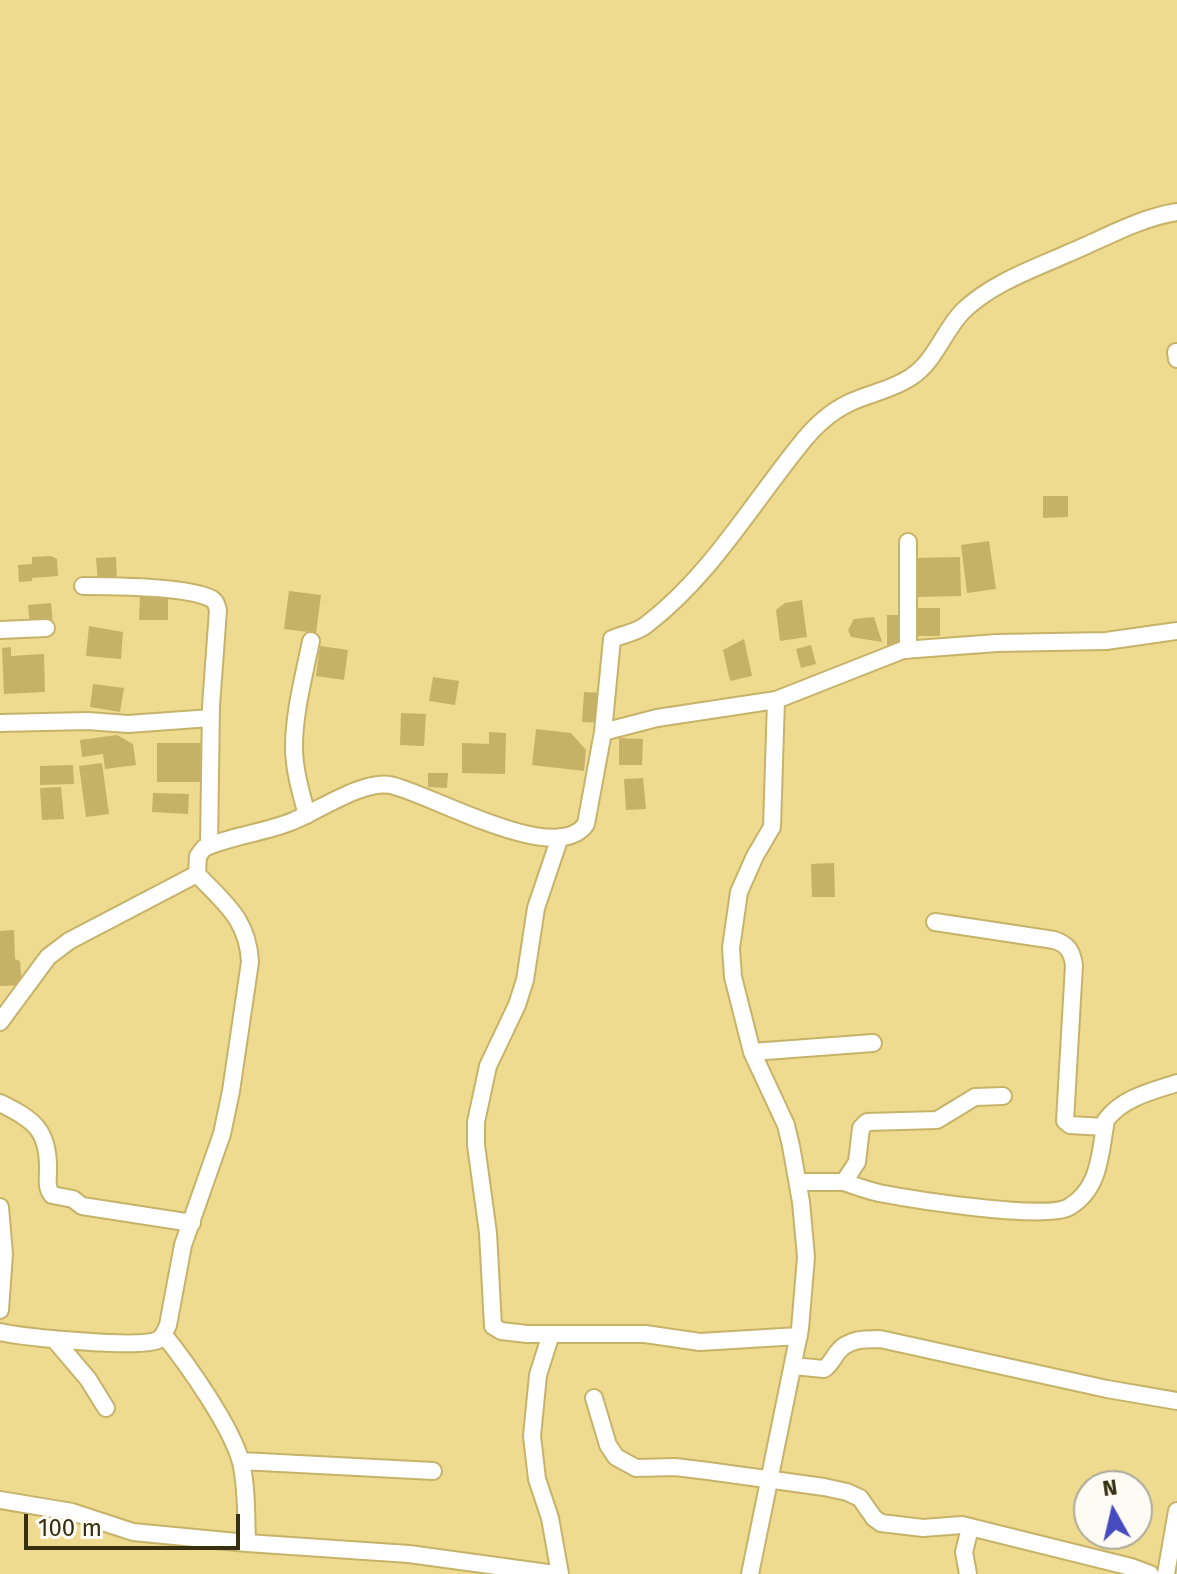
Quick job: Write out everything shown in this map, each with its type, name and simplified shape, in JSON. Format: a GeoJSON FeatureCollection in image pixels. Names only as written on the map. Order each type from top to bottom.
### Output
{"type":"FeatureCollection","features":[{"type":"Feature","properties":{"kind":"street"},"geometry":{"type":"LineString","coordinates":[[0,1332],[54,1339],[135,1343],[158,1340],[164,1335],[179,1258],[222,1134],[250,962],[244,927],[197,874],[198,856],[209,846],[272,829],[367,787],[387,784],[449,809],[545,839],[579,832],[586,824],[603,732],[611,671],[610,642],[644,627],[683,595],[727,544],[800,445],[825,419],[850,403],[891,388],[914,375],[960,315],[979,297],[1139,222],[1177,212]]}},
{"type":"Feature","properties":{"kind":"street"},"geometry":{"type":"LineString","coordinates":[[1176,352],[1177,359]]}},
{"type":"Feature","properties":{"kind":"street"},"geometry":{"type":"LineString","coordinates":[[908,542],[908,650]]}},
{"type":"Feature","properties":{"kind":"street"},"geometry":{"type":"LineString","coordinates":[[83,586],[177,591],[216,603],[209,846]]}},
{"type":"Feature","properties":{"kind":"street"},"geometry":{"type":"LineString","coordinates":[[0,630],[46,628]]}},
{"type":"Feature","properties":{"kind":"street"},"geometry":{"type":"LineString","coordinates":[[603,732],[657,718],[776,700],[852,672],[881,657],[908,650],[997,643],[1106,641],[1177,631]]}},
{"type":"Feature","properties":{"kind":"street"},"geometry":{"type":"LineString","coordinates":[[307,815],[296,771],[295,740],[311,641]]}},
{"type":"Feature","properties":{"kind":"street"},"geometry":{"type":"LineString","coordinates":[[750,1574],[799,1336],[806,1257],[798,1182],[786,1125],[752,1052],[733,977],[731,948],[739,892],[772,827],[776,700]]}},
{"type":"Feature","properties":{"kind":"street"},"geometry":{"type":"LineString","coordinates":[[0,723],[88,721],[128,724],[211,718]]}},
{"type":"Feature","properties":{"kind":"street"},"geometry":{"type":"LineString","coordinates":[[560,837],[536,908],[525,980],[517,1005],[488,1066],[476,1122],[476,1145],[488,1233],[493,1326],[501,1331],[645,1334],[700,1342],[799,1336]]}},
{"type":"Feature","properties":{"kind":"street"},"geometry":{"type":"LineString","coordinates":[[0,1022],[48,957],[69,941],[197,874]]}},
{"type":"Feature","properties":{"kind":"street"},"geometry":{"type":"LineString","coordinates":[[935,922],[1054,940],[1070,949],[1074,965],[1065,1121],[1070,1125],[1105,1127]]}},
{"type":"Feature","properties":{"kind":"street"},"geometry":{"type":"LineString","coordinates":[[752,1052],[873,1043]]}},
{"type":"Feature","properties":{"kind":"street"},"geometry":{"type":"LineString","coordinates":[[798,1182],[844,1182],[882,1193],[982,1207],[1041,1212],[1065,1209],[1091,1187],[1111,1113],[1121,1105],[1177,1083]]}},
{"type":"Feature","properties":{"kind":"street"},"geometry":{"type":"LineString","coordinates":[[844,1182],[857,1162],[861,1128],[867,1122],[937,1120],[975,1097],[1003,1096]]}},
{"type":"Feature","properties":{"kind":"street"},"geometry":{"type":"LineString","coordinates":[[0,1103],[25,1115],[39,1129],[48,1161],[47,1185],[52,1195],[73,1199],[79,1205],[192,1223]]}},
{"type":"Feature","properties":{"kind":"street"},"geometry":{"type":"LineString","coordinates":[[0,1207],[4,1254],[0,1310]]}},
{"type":"Feature","properties":{"kind":"street"},"geometry":{"type":"LineString","coordinates":[[0,1500],[72,1512],[133,1532],[409,1554],[558,1574],[550,1518],[537,1479],[532,1436],[538,1375],[551,1334]]}},
{"type":"Feature","properties":{"kind":"street"},"geometry":{"type":"LineString","coordinates":[[164,1335],[194,1374],[235,1445],[241,1461],[247,1543]]}},
{"type":"Feature","properties":{"kind":"street"},"geometry":{"type":"LineString","coordinates":[[54,1339],[88,1379],[106,1408]]}},
{"type":"Feature","properties":{"kind":"street"},"geometry":{"type":"LineString","coordinates":[[793,1366],[824,1369],[848,1343],[880,1339],[1107,1389],[1177,1401]]}},
{"type":"Feature","properties":{"kind":"street"},"geometry":{"type":"LineString","coordinates":[[594,1398],[608,1445],[616,1457],[636,1468],[675,1467],[769,1478],[847,1492],[860,1498],[881,1523],[923,1528],[954,1524],[1150,1574]]}},
{"type":"Feature","properties":{"kind":"street"},"geometry":{"type":"LineString","coordinates":[[241,1461],[433,1471]]}},
{"type":"Feature","properties":{"kind":"street"},"geometry":{"type":"LineString","coordinates":[[1166,1574],[1177,1511]]}},
{"type":"Feature","properties":{"kind":"street"},"geometry":{"type":"LineString","coordinates":[[968,1574],[964,1556],[970,1528]]}},
{"type":"Feature","properties":{"kind":"building"},"geometry":{"type":"Polygon","coordinates":[[[1043,496],[1068,496],[1068,517],[1043,518],[1043,496]]]}},
{"type":"Feature","properties":{"kind":"building"},"geometry":{"type":"Polygon","coordinates":[[[989,541],[996,589],[967,593],[961,545],[989,541]]]}},
{"type":"Feature","properties":{"kind":"building"},"geometry":{"type":"Polygon","coordinates":[[[51,556],[57,559],[58,576],[19,582],[18,565],[32,564],[32,557],[51,556]]]}},
{"type":"Feature","properties":{"kind":"building"},"geometry":{"type":"Polygon","coordinates":[[[116,557],[117,581],[98,582],[96,558],[116,557]]]}},
{"type":"Feature","properties":{"kind":"building"},"geometry":{"type":"Polygon","coordinates":[[[960,557],[961,596],[916,597],[915,558],[960,557]]]}},
{"type":"Feature","properties":{"kind":"building"},"geometry":{"type":"Polygon","coordinates":[[[289,591],[321,595],[316,633],[284,629],[289,591]]]}},
{"type":"Feature","properties":{"kind":"building"},"geometry":{"type":"Polygon","coordinates":[[[140,596],[168,596],[168,620],[139,620],[140,596]]]}},
{"type":"Feature","properties":{"kind":"building"},"geometry":{"type":"Polygon","coordinates":[[[802,600],[807,637],[780,641],[776,610],[785,603],[802,600]]]}},
{"type":"Feature","properties":{"kind":"building"},"geometry":{"type":"Polygon","coordinates":[[[51,603],[53,625],[30,627],[28,605],[51,603]]]}},
{"type":"Feature","properties":{"kind":"building"},"geometry":{"type":"Polygon","coordinates":[[[917,608],[940,608],[940,636],[917,636],[917,608]]]}},
{"type":"Feature","properties":{"kind":"building"},"geometry":{"type":"Polygon","coordinates":[[[887,615],[905,615],[905,645],[887,645],[887,615]]]}},
{"type":"Feature","properties":{"kind":"building"},"geometry":{"type":"Polygon","coordinates":[[[874,617],[882,642],[851,637],[848,630],[854,619],[874,617]]]}},
{"type":"Feature","properties":{"kind":"building"},"geometry":{"type":"Polygon","coordinates":[[[89,626],[123,632],[121,659],[86,656],[89,626]]]}},
{"type":"Feature","properties":{"kind":"building"},"geometry":{"type":"Polygon","coordinates":[[[744,639],[752,676],[730,681],[723,650],[744,639]]]}},
{"type":"Feature","properties":{"kind":"building"},"geometry":{"type":"Polygon","coordinates":[[[811,645],[816,664],[801,668],[796,649],[811,645]]]}},
{"type":"Feature","properties":{"kind":"building"},"geometry":{"type":"Polygon","coordinates":[[[320,646],[348,650],[344,680],[316,676],[320,646]]]}},
{"type":"Feature","properties":{"kind":"building"},"geometry":{"type":"Polygon","coordinates":[[[11,647],[11,656],[44,654],[45,692],[4,694],[2,648],[11,647]]]}},
{"type":"Feature","properties":{"kind":"building"},"geometry":{"type":"Polygon","coordinates":[[[433,677],[459,681],[455,705],[429,701],[433,677]]]}},
{"type":"Feature","properties":{"kind":"building"},"geometry":{"type":"Polygon","coordinates":[[[93,684],[124,688],[120,712],[90,707],[93,684]]]}},
{"type":"Feature","properties":{"kind":"building"},"geometry":{"type":"Polygon","coordinates":[[[584,692],[604,693],[601,723],[582,722],[584,692]]]}},
{"type":"Feature","properties":{"kind":"building"},"geometry":{"type":"Polygon","coordinates":[[[401,713],[426,714],[424,746],[400,745],[401,713]]]}},
{"type":"Feature","properties":{"kind":"building"},"geometry":{"type":"Polygon","coordinates":[[[536,729],[571,733],[586,750],[584,771],[532,765],[536,729]]]}},
{"type":"Feature","properties":{"kind":"building"},"geometry":{"type":"Polygon","coordinates":[[[489,732],[506,733],[505,774],[462,773],[462,743],[489,744],[489,732]]]}},
{"type":"Feature","properties":{"kind":"building"},"geometry":{"type":"Polygon","coordinates":[[[117,735],[133,744],[136,765],[105,769],[103,754],[82,757],[80,740],[117,735]]]}},
{"type":"Feature","properties":{"kind":"building"},"geometry":{"type":"Polygon","coordinates":[[[619,738],[643,739],[642,765],[619,765],[619,738]]]}},
{"type":"Feature","properties":{"kind":"building"},"geometry":{"type":"Polygon","coordinates":[[[157,743],[201,743],[200,782],[157,782],[157,743]]]}},
{"type":"Feature","properties":{"kind":"building"},"geometry":{"type":"Polygon","coordinates":[[[102,763],[109,814],[86,817],[79,766],[102,763]]]}},
{"type":"Feature","properties":{"kind":"building"},"geometry":{"type":"Polygon","coordinates":[[[73,765],[74,784],[40,785],[40,766],[73,765]]]}},
{"type":"Feature","properties":{"kind":"building"},"geometry":{"type":"Polygon","coordinates":[[[428,773],[448,773],[447,788],[428,787],[428,773]]]}},
{"type":"Feature","properties":{"kind":"building"},"geometry":{"type":"Polygon","coordinates":[[[643,778],[646,809],[626,810],[624,779],[643,778]]]}},
{"type":"Feature","properties":{"kind":"building"},"geometry":{"type":"Polygon","coordinates":[[[61,787],[64,819],[42,820],[40,788],[61,787]]]}},
{"type":"Feature","properties":{"kind":"building"},"geometry":{"type":"Polygon","coordinates":[[[153,793],[189,794],[188,814],[152,812],[153,793]]]}},
{"type":"Feature","properties":{"kind":"building"},"geometry":{"type":"Polygon","coordinates":[[[834,863],[835,897],[812,897],[811,864],[834,863]]]}},
{"type":"Feature","properties":{"kind":"building"},"geometry":{"type":"Polygon","coordinates":[[[14,930],[15,959],[20,961],[22,985],[0,986],[0,931],[14,930]]]}}]}
